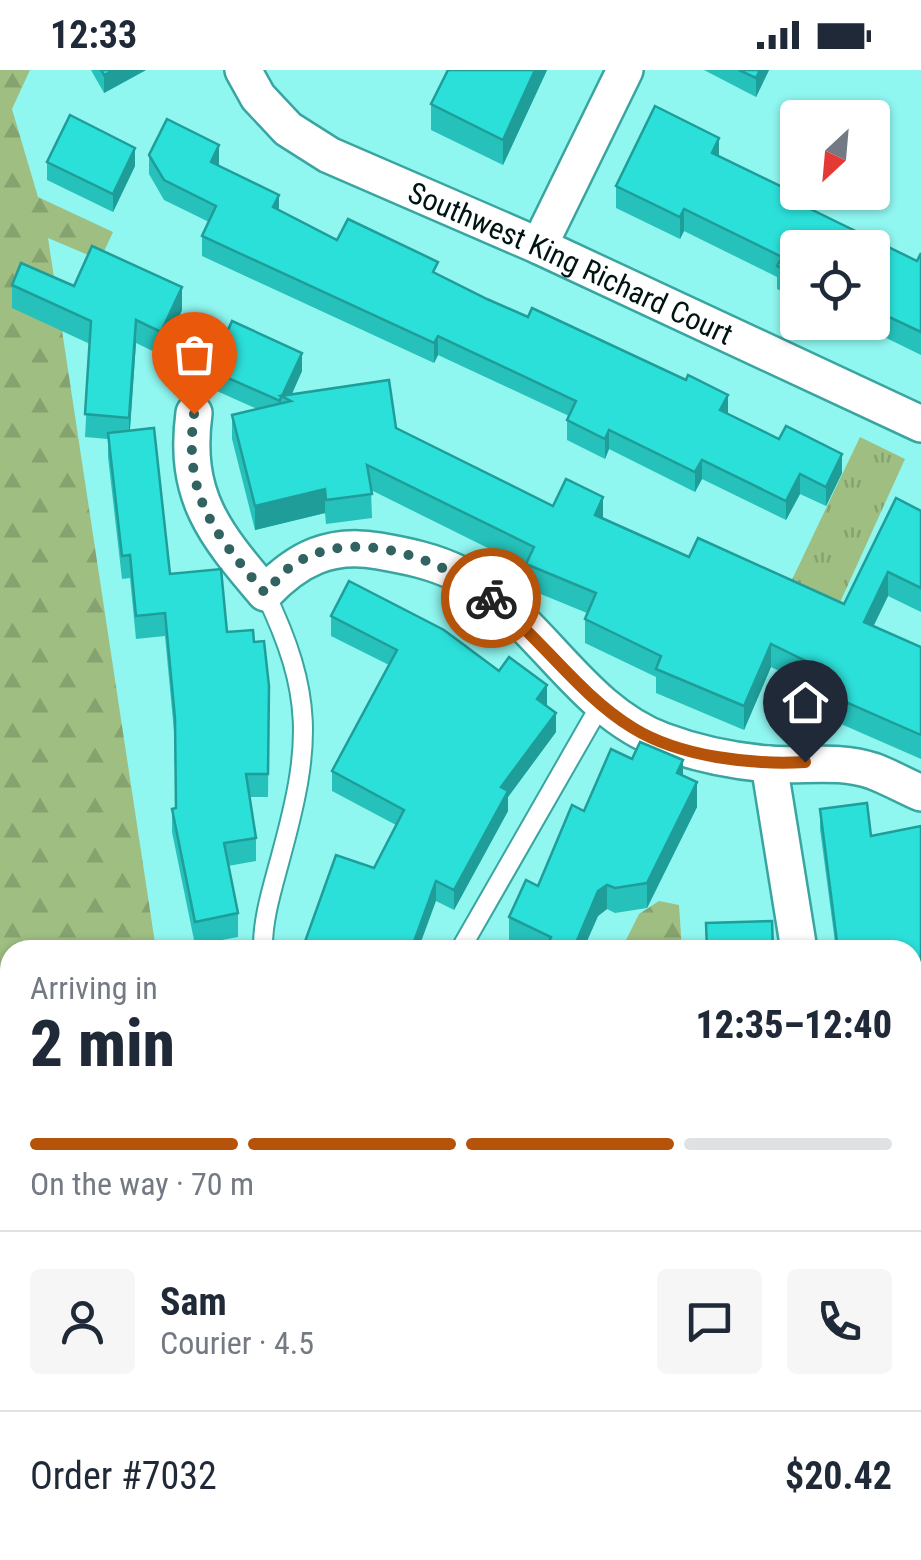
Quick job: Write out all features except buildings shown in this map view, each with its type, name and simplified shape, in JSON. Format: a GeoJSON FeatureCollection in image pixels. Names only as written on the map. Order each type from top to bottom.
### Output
{"type":"FeatureCollection","features":[{"type":"Feature","properties":{"kind":"street","name":"Southwest King Richard Court"},"geometry":{"type":"LineString","coordinates":[[244,70],[258,97],[288,129],[329,155],[539,246],[921,424]]}},
{"type":"Feature","properties":{"kind":"street"},"geometry":{"type":"LineString","coordinates":[[539,246],[625,70]]}},
{"type":"Feature","properties":{"kind":"street"},"geometry":{"type":"LineString","coordinates":[[194,414],[188,454],[196,487],[221,541],[265,593],[290,566],[333,550],[369,549],[420,558],[462,575],[509,613],[602,704],[634,729],[666,742],[769,764],[841,765],[872,771],[921,794]]}},
{"type":"Feature","properties":{"kind":"street"},"geometry":{"type":"LineString","coordinates":[[769,764],[797,940]]}},
{"type":"Feature","properties":{"kind":"lane"},"geometry":{"type":"LineString","coordinates":[[264,940],[269,903],[303,775],[305,725],[300,680],[265,593]]}},
{"type":"Feature","properties":{"kind":"lane"},"geometry":{"type":"LineString","coordinates":[[466,940],[602,704]]}},
{"type":"Feature","properties":{"kind":"green space"},"geometry":{"type":"Polygon","coordinates":[[[0,70],[30,70],[12,109],[38,197],[113,232],[100,260],[48,238],[154,940],[0,940],[0,70]]]}},
{"type":"Feature","properties":{"kind":"green space"},"geometry":{"type":"Polygon","coordinates":[[[860,437],[905,459],[837,609],[789,586],[860,437]]]}},
{"type":"Feature","properties":{"kind":"green space"},"geometry":{"type":"Polygon","coordinates":[[[659,901],[679,905],[681,940],[626,940],[639,914],[659,901]]]}},
{"type":"Feature","properties":{"kind":"way so far"},"geometry":{"type":"LineString","coordinates":[[194,414],[188,454],[196,487],[221,541],[265,593],[290,566],[310,556],[333,550],[369,549],[420,558],[462,575],[491,598]]}},
{"type":"Feature","properties":{"kind":"route"},"geometry":{"type":"LineString","coordinates":[[491,598],[602,704],[634,729],[696,750],[769,764],[805,762]]}}]}
